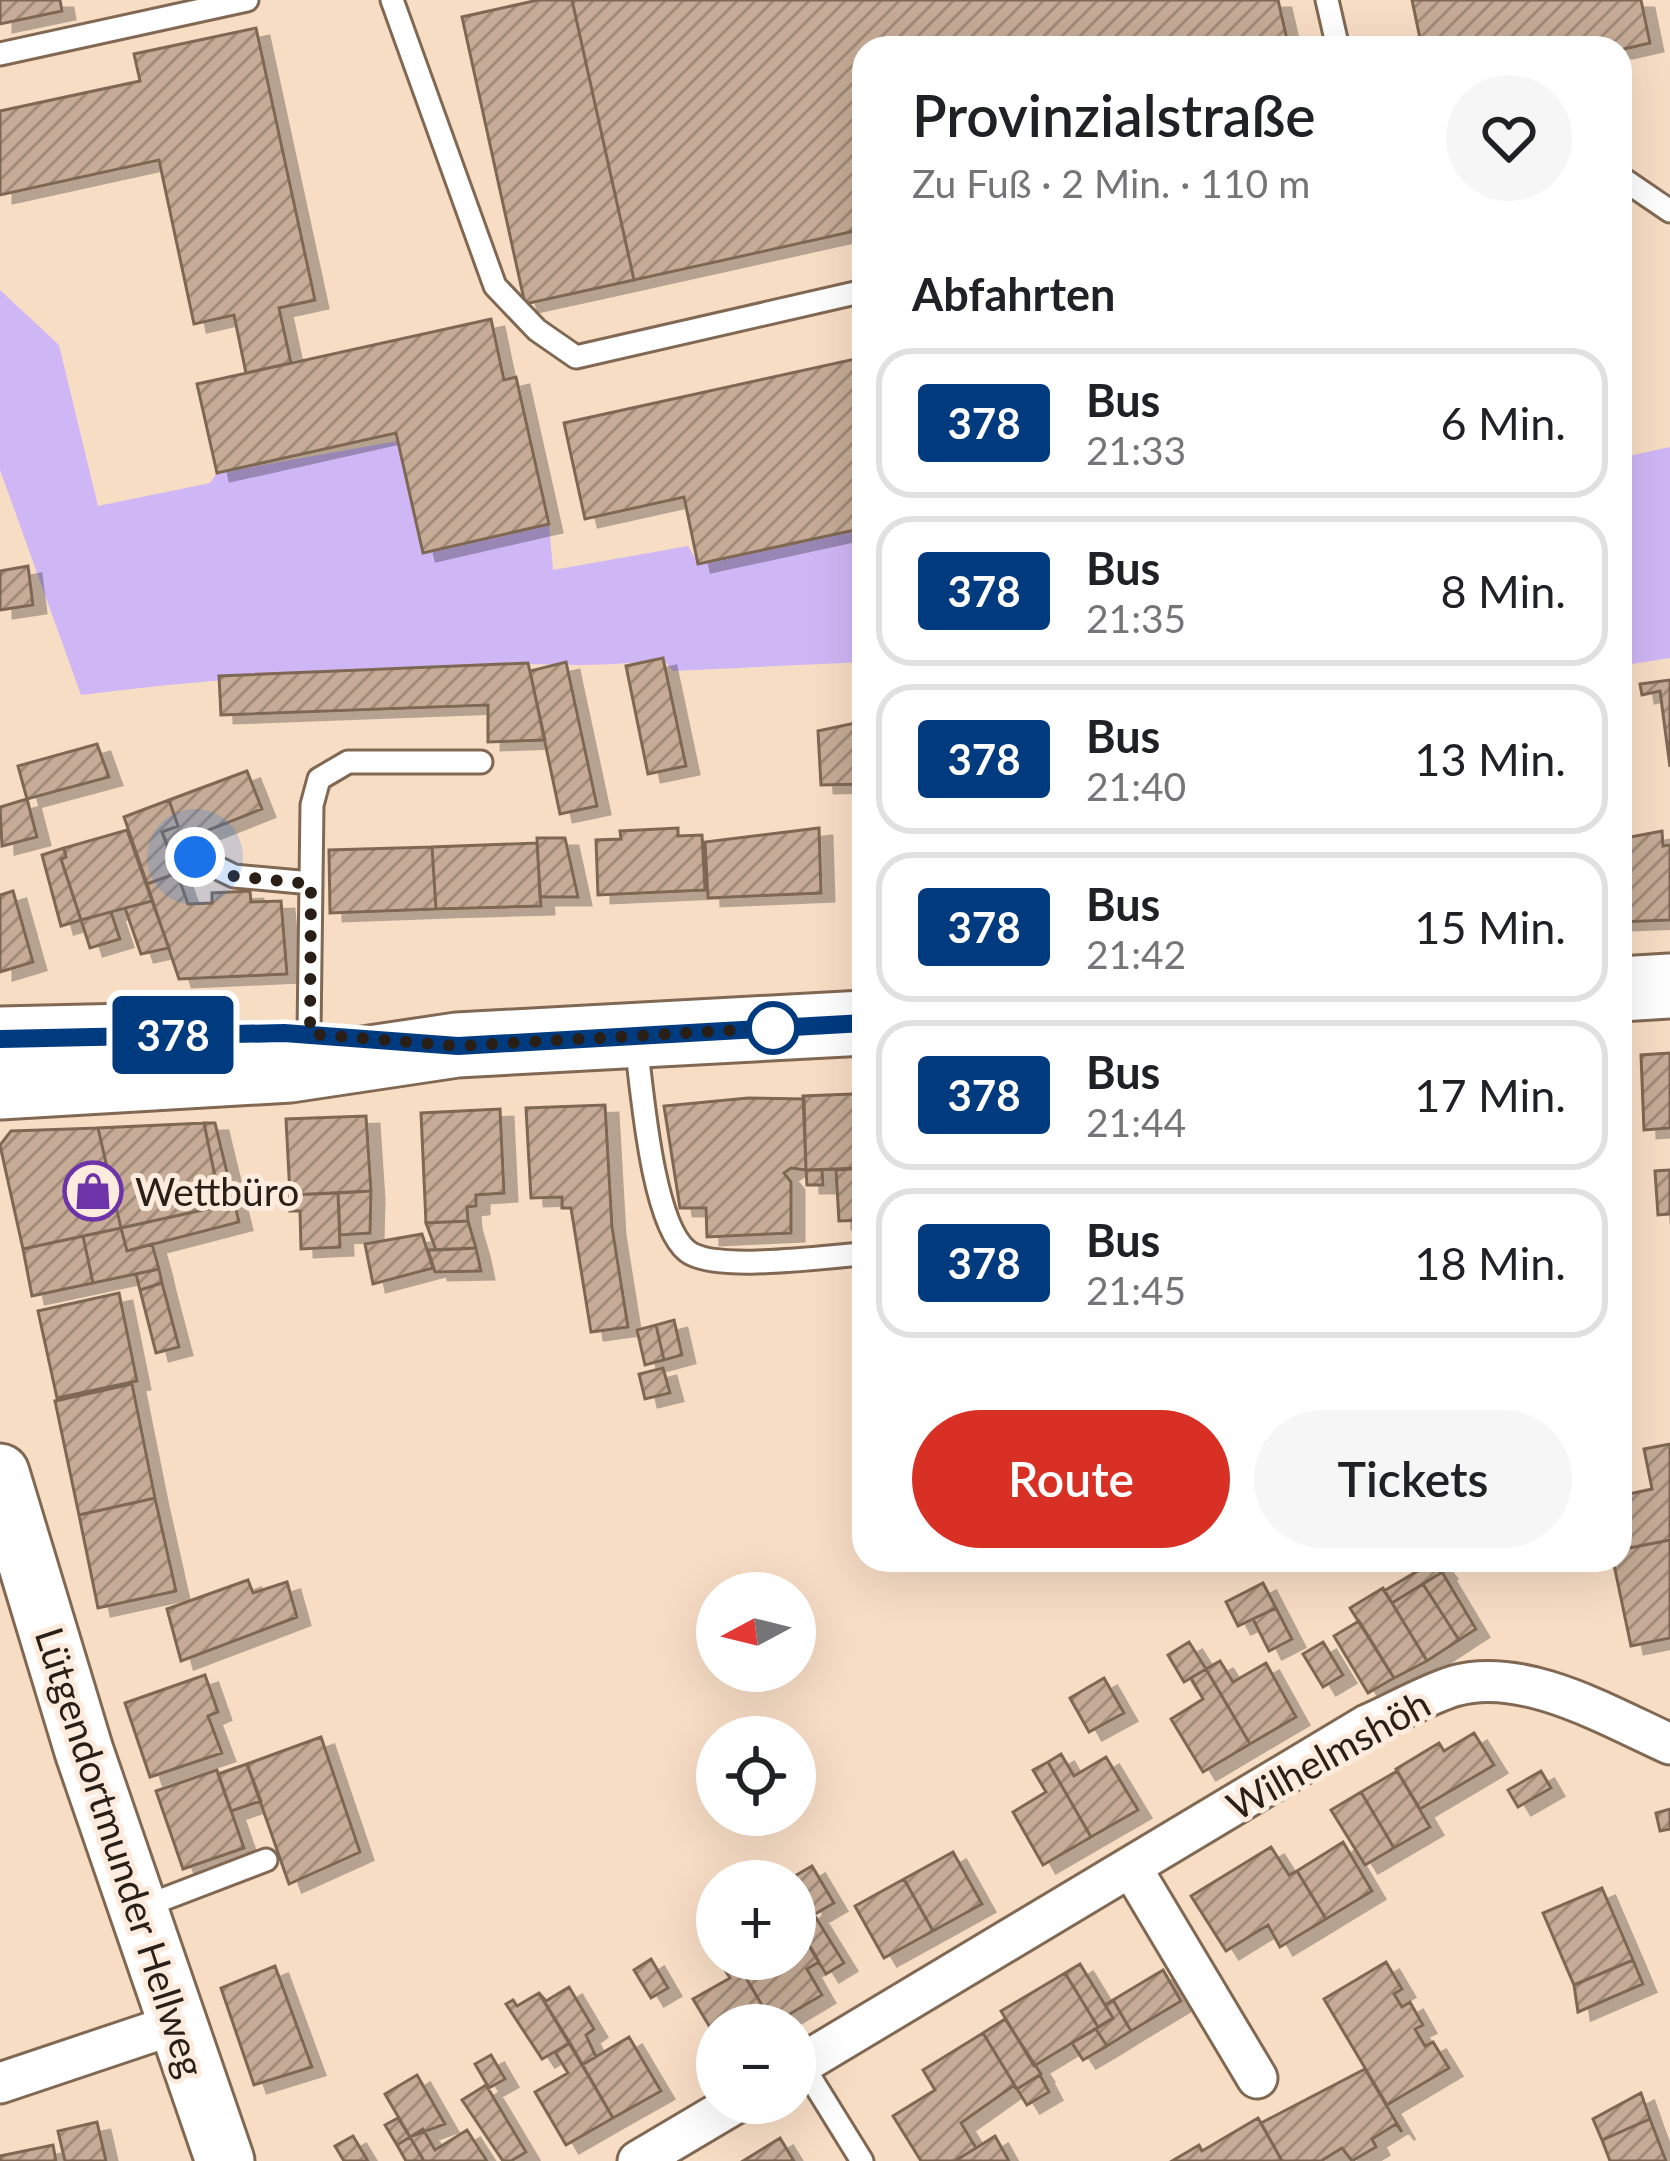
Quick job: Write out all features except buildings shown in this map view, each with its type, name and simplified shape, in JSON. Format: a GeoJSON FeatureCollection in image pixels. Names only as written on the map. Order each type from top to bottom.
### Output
{"type":"FeatureCollection","features":[{"type":"Feature","properties":{"kind":"main road"},"geometry":{"type":"LineString","coordinates":[[1632,988],[1670,986]]}},
{"type":"Feature","properties":{"kind":"main road"},"geometry":{"type":"LineString","coordinates":[[0,1087],[290,1070],[458,1046],[852,1024]]}},
{"type":"Feature","properties":{"kind":"main road"},"geometry":{"type":"LineString","coordinates":[[0,1039],[310,1034],[458,1046]]}},
{"type":"Feature","properties":{"kind":"main road","name":"Lütgendortmunder Hellweg"},"geometry":{"type":"LineString","coordinates":[[0,1474],[138,1910],[226,2161]]}},
{"type":"Feature","properties":{"kind":"street","name":"Wilhelmshöh"},"geometry":{"type":"LineString","coordinates":[[816,2056],[1367,1725],[1454,1686],[1495,1680],[1554,1695],[1670,1744]]}},
{"type":"Feature","properties":{"kind":"street"},"geometry":{"type":"LineString","coordinates":[[1131,1867],[1257,2078]]}},
{"type":"Feature","properties":{"kind":"street"},"geometry":{"type":"LineString","coordinates":[[0,2083],[176,2024]]}},
{"type":"Feature","properties":{"kind":"street"},"geometry":{"type":"LineString","coordinates":[[638,2161],[701,2124]]}},
{"type":"Feature","properties":{"kind":"lane"},"geometry":{"type":"LineString","coordinates":[[0,54],[247,0]]}},
{"type":"Feature","properties":{"kind":"lane"},"geometry":{"type":"LineString","coordinates":[[392,0],[495,286],[537,330],[576,357],[852,294]]}},
{"type":"Feature","properties":{"kind":"lane"},"geometry":{"type":"LineString","coordinates":[[1327,0],[1335,36]]}},
{"type":"Feature","properties":{"kind":"lane"},"geometry":{"type":"LineString","coordinates":[[1632,185],[1670,211]]}},
{"type":"Feature","properties":{"kind":"lane"},"geometry":{"type":"LineString","coordinates":[[310,1034],[312,805],[319,779],[348,762],[481,762]]}},
{"type":"Feature","properties":{"kind":"lane"},"geometry":{"type":"LineString","coordinates":[[195,857],[233,876],[311,884]]}},
{"type":"Feature","properties":{"kind":"lane"},"geometry":{"type":"LineString","coordinates":[[634,1037],[668,1220],[687,1252],[716,1261],[852,1255]]}},
{"type":"Feature","properties":{"kind":"lane"},"geometry":{"type":"LineString","coordinates":[[138,1910],[266,1860]]}},
{"type":"Feature","properties":{"kind":"lane"},"geometry":{"type":"LineString","coordinates":[[816,2092],[862,2161]]}},
{"type":"Feature","properties":{"kind":"shaded area"},"geometry":{"type":"Polygon","coordinates":[[[0,290],[59,345],[98,506],[210,483],[217,473],[398,441],[423,552],[549,524],[553,570],[688,546],[699,564],[852,531],[852,663],[673,671],[662,658],[598,665],[487,665],[233,679],[81,695],[0,470],[0,290]]]}},
{"type":"Feature","properties":{"kind":"shaded area"},"geometry":{"type":"Polygon","coordinates":[[[1670,447],[1670,658],[1632,664],[1632,455],[1670,447]]]}},
{"type":"Feature","properties":{"kind":"bus line","name":"378"},"geometry":{"type":"LineString","coordinates":[[0,1039],[284,1033],[458,1046],[852,1024]]}},
{"type":"Feature","properties":{"kind":"place","name":"Wettbüro"},"geometry":{"type":"Point","coordinates":[93,1191]}},
{"type":"Feature","properties":{"kind":"route"},"geometry":{"type":"LineString","coordinates":[[195,857],[233,876],[311,884],[310,1034],[458,1046],[773,1028]]}}]}
